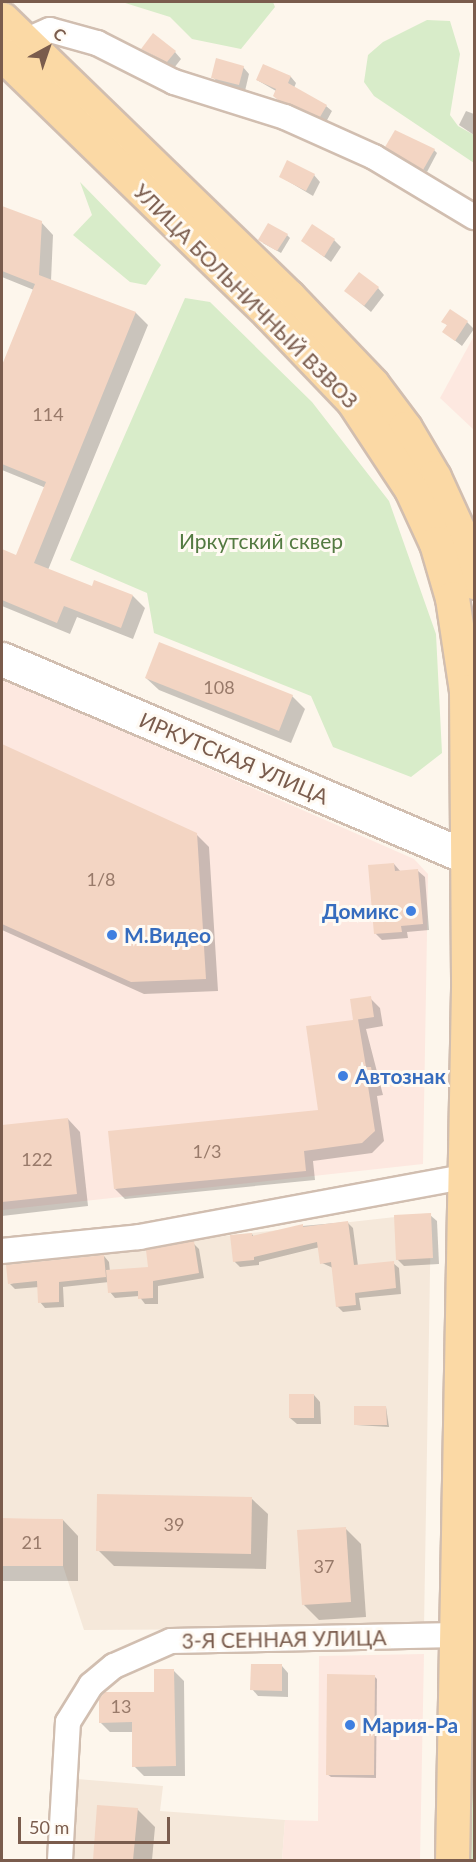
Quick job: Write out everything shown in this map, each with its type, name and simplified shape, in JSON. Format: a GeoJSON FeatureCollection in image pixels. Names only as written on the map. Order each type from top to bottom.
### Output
{"type":"FeatureCollection","features":[{"type":"Feature","properties":{"kind":"main road","name":"УЛИЦА БОЛЬНИЧНЫЙ ВЗВОЗ"},"geometry":{"type":"LineString","coordinates":[[2,19],[13,48],[315,359],[384,442],[411,489],[436,543],[462,645],[466,691],[471,859],[471,983],[464,1178],[452,1860]]}},
{"type":"Feature","properties":{"kind":"main road","name":"УЛИЦА БОЛЬНИЧНЫЙ ВЗВОЗ"},"geometry":{"type":"LineString","coordinates":[[13,48],[288,296],[372,384],[405,428],[434,477],[460,534],[474,582]]}},
{"type":"Feature","properties":{"kind":"main road","name":"ИРКУТСКАЯ УЛИЦА"},"geometry":{"type":"LineString","coordinates":[[2,659],[471,859]]}},
{"type":"Feature","properties":{"kind":"street"},"geometry":{"type":"LineString","coordinates":[[13,48],[50,30],[97,43],[174,82],[285,117],[374,157],[474,217]]}},
{"type":"Feature","properties":{"kind":"street"},"geometry":{"type":"LineString","coordinates":[[2,1251],[139,1237],[464,1178]]}},
{"type":"Feature","properties":{"kind":"street","name":"3-Я СЕННАЯ УЛИЦА"},"geometry":{"type":"LineString","coordinates":[[60,1860],[68,1722],[91,1685],[114,1666],[171,1641],[456,1635]]}},
{"type":"Feature","properties":{"kind":"shaded area"},"geometry":{"type":"Polygon","coordinates":[[[474,336],[474,430],[440,398],[474,336]]]}},
{"type":"Feature","properties":{"kind":"shaded area"},"geometry":{"type":"Polygon","coordinates":[[[2,678],[414,859],[428,874],[423,1164],[2,1210],[2,678]]]}},
{"type":"Feature","properties":{"kind":"shaded area"},"geometry":{"type":"Polygon","coordinates":[[[431,1213],[424,1628],[84,1630],[63,1566],[63,1519],[2,1518],[2,1261],[431,1213]]]}},
{"type":"Feature","properties":{"kind":"shaded area"},"geometry":{"type":"Polygon","coordinates":[[[424,1654],[420,1860],[282,1860],[285,1820],[318,1821],[319,1656],[424,1654]]]}},
{"type":"Feature","properties":{"kind":"shaded area"},"geometry":{"type":"Polygon","coordinates":[[[77,1779],[163,1786],[160,1811],[285,1820],[282,1860],[70,1860],[77,1779]]]}},
{"type":"Feature","properties":{"kind":"green space"},"geometry":{"type":"Polygon","coordinates":[[[122,2],[273,2],[275,7],[241,49],[192,39],[170,17],[122,2]]]}},
{"type":"Feature","properties":{"kind":"green space"},"geometry":{"type":"Polygon","coordinates":[[[427,20],[450,21],[460,54],[450,115],[458,126],[474,135],[474,163],[374,96],[364,82],[368,55],[383,42],[427,20]]]}},
{"type":"Feature","properties":{"kind":"green space"},"geometry":{"type":"Polygon","coordinates":[[[80,182],[161,265],[146,285],[130,282],[73,235],[92,215],[80,182]]]}},
{"type":"Feature","properties":{"kind":"green space","name":"Иркутский сквер"},"geometry":{"type":"Polygon","coordinates":[[[185,298],[210,302],[312,402],[389,501],[436,634],[442,753],[411,777],[333,747],[311,696],[154,633],[147,593],[70,560],[185,298]]]}},
{"type":"Feature","properties":{"kind":"green space"},"geometry":{"type":"Polygon","coordinates":[[[474,1523],[474,1860],[470,1860],[474,1523]]]}},
{"type":"Feature","properties":{"kind":"building"},"geometry":{"type":"Polygon","coordinates":[[[153,33],[176,51],[167,62],[141,49],[153,33]]]}},
{"type":"Feature","properties":{"kind":"building"},"geometry":{"type":"Polygon","coordinates":[[[216,58],[244,66],[239,85],[211,78],[216,58]]]}},
{"type":"Feature","properties":{"kind":"building"},"geometry":{"type":"Polygon","coordinates":[[[263,64],[291,76],[288,83],[327,105],[320,117],[273,96],[276,89],[256,80],[263,64]]]}},
{"type":"Feature","properties":{"kind":"building"},"geometry":{"type":"Polygon","coordinates":[[[395,130],[435,149],[423,170],[385,147],[395,130]]]}},
{"type":"Feature","properties":{"kind":"building"},"geometry":{"type":"Polygon","coordinates":[[[287,160],[315,174],[306,191],[279,177],[287,160]]]}},
{"type":"Feature","properties":{"kind":"building"},"geometry":{"type":"Polygon","coordinates":[[[2,206],[42,221],[39,275],[136,312],[34,563],[92,586],[94,580],[133,595],[121,628],[64,606],[57,623],[2,600],[2,549],[16,555],[46,482],[2,464],[2,365],[35,284],[2,271],[2,206]]]}},
{"type":"Feature","properties":{"kind":"building"},"geometry":{"type":"Polygon","coordinates":[[[268,223],[288,234],[277,251],[258,240],[268,223]]]}},
{"type":"Feature","properties":{"kind":"building"},"geometry":{"type":"Polygon","coordinates":[[[312,224],[335,239],[324,257],[301,241],[312,224]]]}},
{"type":"Feature","properties":{"kind":"building"},"geometry":{"type":"Polygon","coordinates":[[[359,272],[379,287],[364,306],[344,291],[359,272]]]}},
{"type":"Feature","properties":{"kind":"building"},"geometry":{"type":"Polygon","coordinates":[[[450,309],[468,321],[455,341],[442,332],[447,325],[441,322],[450,309]]]}},
{"type":"Feature","properties":{"kind":"building"},"geometry":{"type":"Polygon","coordinates":[[[159,642],[293,695],[279,731],[145,678],[159,642]]]}},
{"type":"Feature","properties":{"kind":"building"},"geometry":{"type":"Polygon","coordinates":[[[2,744],[197,833],[206,979],[131,982],[2,924],[2,744]]]}},
{"type":"Feature","properties":{"kind":"building"},"geometry":{"type":"Polygon","coordinates":[[[394,863],[395,871],[418,869],[423,924],[401,926],[402,932],[374,934],[368,865],[394,863]]]}},
{"type":"Feature","properties":{"kind":"building"},"geometry":{"type":"Polygon","coordinates":[[[371,996],[374,1017],[358,1019],[366,1067],[371,1067],[374,1085],[368,1086],[375,1131],[362,1143],[304,1151],[306,1171],[114,1189],[108,1131],[318,1110],[306,1026],[353,1020],[350,999],[371,996]]]}},
{"type":"Feature","properties":{"kind":"building"},"geometry":{"type":"Polygon","coordinates":[[[68,1118],[77,1194],[2,1202],[2,1125],[68,1118]]]}},
{"type":"Feature","properties":{"kind":"building"},"geometry":{"type":"Polygon","coordinates":[[[431,1213],[433,1258],[396,1260],[394,1215],[431,1213]]]}},
{"type":"Feature","properties":{"kind":"building"},"geometry":{"type":"Polygon","coordinates":[[[348,1221],[354,1265],[394,1261],[396,1288],[355,1293],[356,1305],[336,1307],[331,1262],[320,1264],[317,1242],[254,1257],[254,1260],[233,1262],[230,1235],[252,1233],[252,1236],[303,1224],[303,1227],[348,1221]]]}},
{"type":"Feature","properties":{"kind":"building"},"geometry":{"type":"Polygon","coordinates":[[[194,1241],[199,1273],[153,1281],[153,1298],[138,1299],[138,1291],[108,1293],[106,1270],[148,1267],[146,1250],[194,1241]]]}},
{"type":"Feature","properties":{"kind":"building"},"geometry":{"type":"Polygon","coordinates":[[[104,1255],[106,1277],[59,1282],[59,1302],[38,1303],[37,1281],[8,1284],[6,1265],[104,1255]]]}},
{"type":"Feature","properties":{"kind":"building"},"geometry":{"type":"Polygon","coordinates":[[[289,1394],[314,1394],[314,1418],[289,1418],[289,1394]]]}},
{"type":"Feature","properties":{"kind":"building"},"geometry":{"type":"Polygon","coordinates":[[[354,1406],[386,1406],[387,1425],[354,1425],[354,1406]]]}},
{"type":"Feature","properties":{"kind":"building"},"geometry":{"type":"Polygon","coordinates":[[[97,1494],[252,1497],[251,1554],[96,1551],[97,1494]]]}},
{"type":"Feature","properties":{"kind":"building"},"geometry":{"type":"Polygon","coordinates":[[[2,1518],[63,1519],[63,1566],[2,1566],[2,1518]]]}},
{"type":"Feature","properties":{"kind":"building"},"geometry":{"type":"Polygon","coordinates":[[[346,1527],[351,1602],[302,1605],[297,1530],[346,1527]]]}},
{"type":"Feature","properties":{"kind":"building"},"geometry":{"type":"Polygon","coordinates":[[[251,1664],[282,1664],[282,1691],[250,1690],[251,1664]]]}},
{"type":"Feature","properties":{"kind":"building"},"geometry":{"type":"Polygon","coordinates":[[[154,1669],[174,1669],[176,1766],[132,1767],[132,1722],[99,1723],[99,1699],[105,1692],[154,1692],[154,1669]]]}},
{"type":"Feature","properties":{"kind":"building","name":"Мария-Ра"},"geometry":{"type":"Polygon","coordinates":[[[327,1674],[375,1675],[374,1775],[326,1775],[327,1674]]]}},
{"type":"Feature","properties":{"kind":"building"},"geometry":{"type":"Polygon","coordinates":[[[97,1805],[138,1808],[133,1860],[93,1860],[97,1805]]]}},
{"type":"Feature","properties":{"kind":"place","name":"Домикс"},"geometry":{"type":"Point","coordinates":[411,911]}},
{"type":"Feature","properties":{"kind":"place","name":"М.Видео"},"geometry":{"type":"Point","coordinates":[112,935]}},
{"type":"Feature","properties":{"kind":"place","name":"Автознак"},"geometry":{"type":"Point","coordinates":[343,1076]}},
{"type":"Feature","properties":{"kind":"place","name":"Мария-Ра"},"geometry":{"type":"Point","coordinates":[350,1725]}}]}
